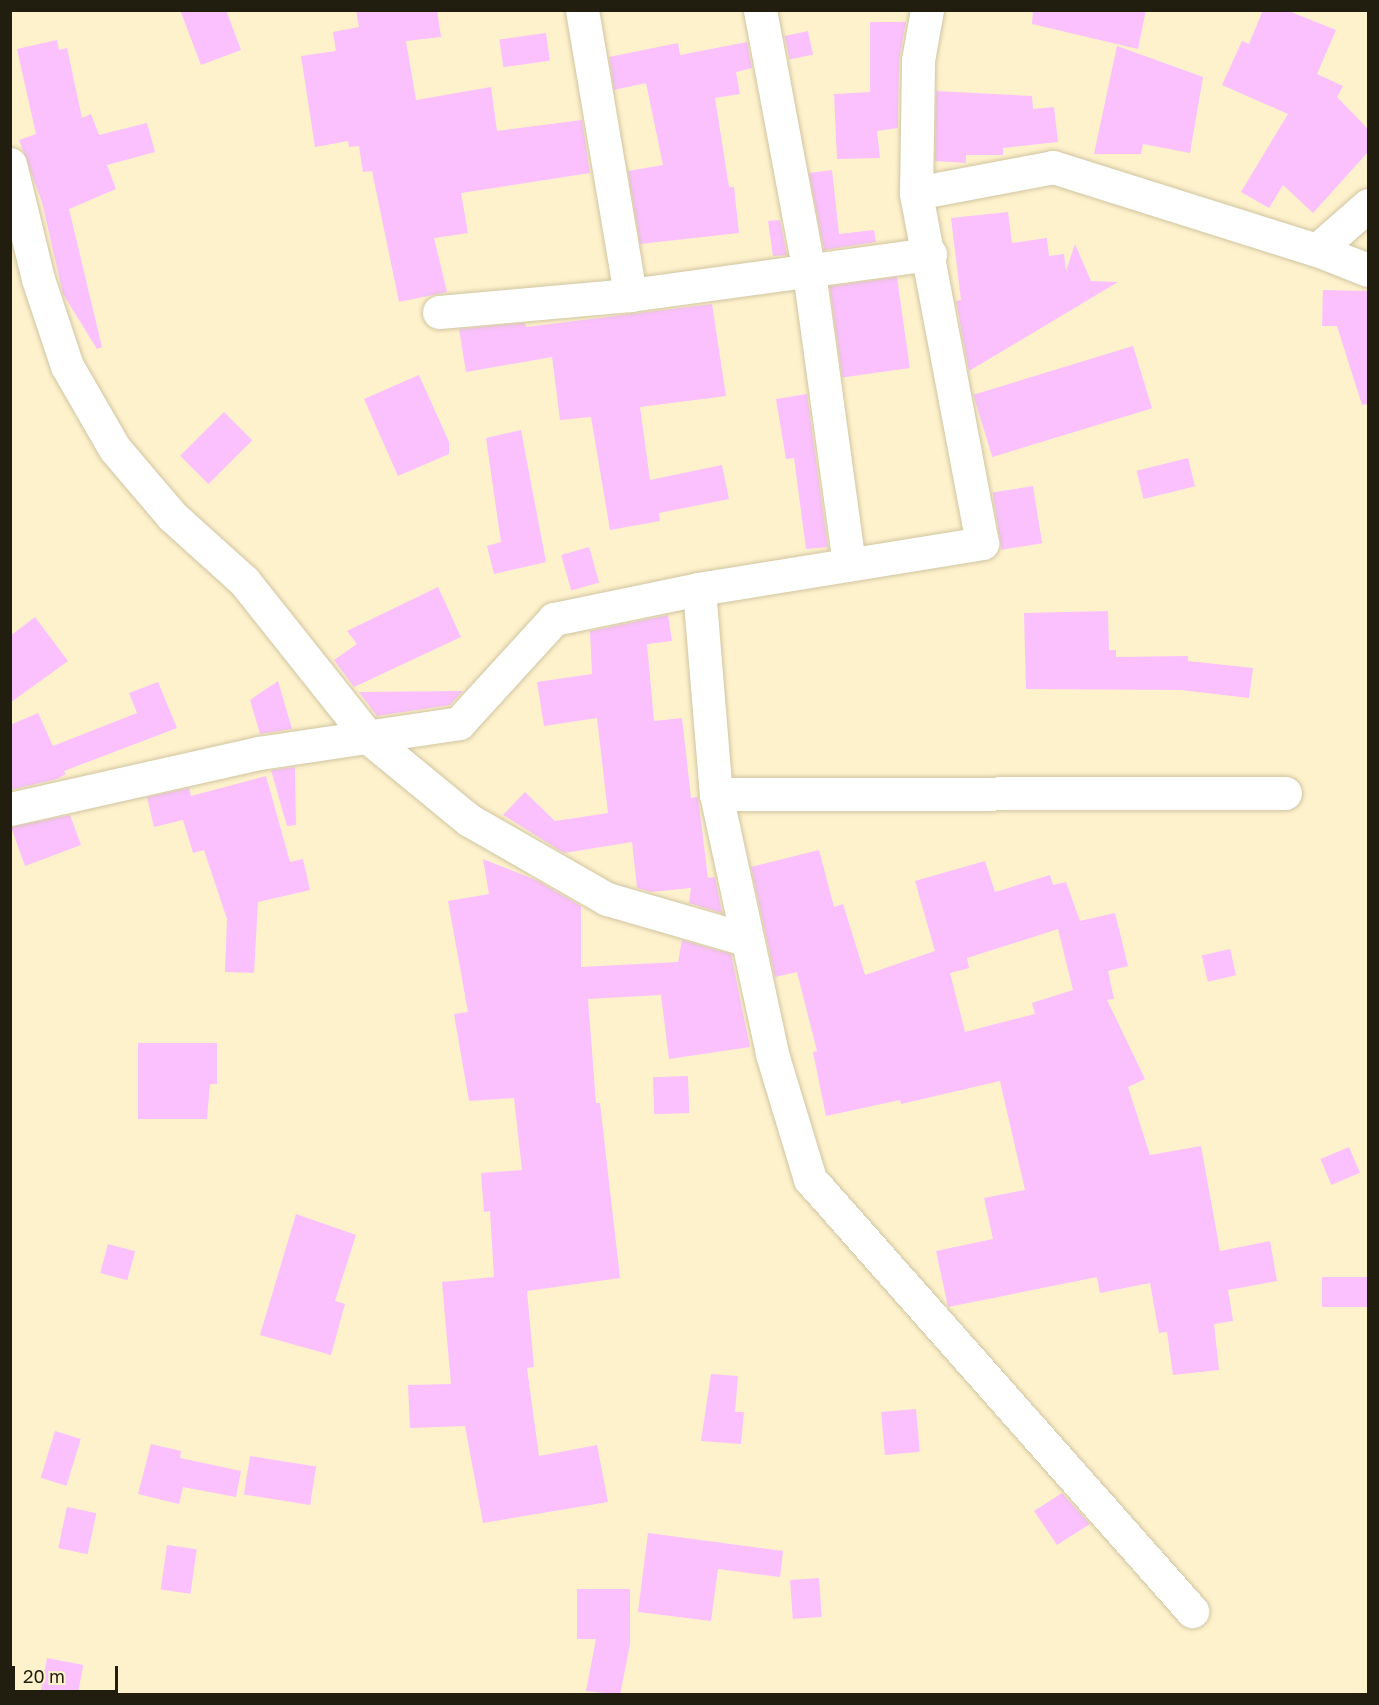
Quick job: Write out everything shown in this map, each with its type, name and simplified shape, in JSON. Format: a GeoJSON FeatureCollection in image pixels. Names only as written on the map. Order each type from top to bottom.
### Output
{"type":"FeatureCollection","features":[{"type":"Feature","properties":{"kind":"street"},"geometry":{"type":"LineString","coordinates":[[582,10],[630,295]]}},
{"type":"Feature","properties":{"kind":"street"},"geometry":{"type":"LineString","coordinates":[[760,10],[809,273],[849,564]]}},
{"type":"Feature","properties":{"kind":"street"},"geometry":{"type":"LineString","coordinates":[[11,808],[259,753],[459,723],[554,619],[699,589],[982,543],[930,254],[916,192],[918,60],[927,10]]}},
{"type":"Feature","properties":{"kind":"street"},"geometry":{"type":"LineString","coordinates":[[10,164],[38,279],[67,366],[115,449],[171,516],[244,581],[369,738],[469,820],[608,899],[746,939]]}},
{"type":"Feature","properties":{"kind":"street"},"geometry":{"type":"LineString","coordinates":[[916,192],[1053,167],[1317,249],[1368,270]]}},
{"type":"Feature","properties":{"kind":"street"},"geometry":{"type":"LineString","coordinates":[[1317,249],[1368,206]]}},
{"type":"Feature","properties":{"kind":"street"},"geometry":{"type":"LineString","coordinates":[[439,312],[630,295],[809,273],[930,254]]}},
{"type":"Feature","properties":{"kind":"street"},"geometry":{"type":"LineString","coordinates":[[699,589],[716,794],[772,1054],[810,1179],[1192,1611]]}},
{"type":"Feature","properties":{"kind":"street"},"geometry":{"type":"LineString","coordinates":[[716,794],[1285,792]]}},
{"type":"Feature","properties":{"kind":"building"},"geometry":{"type":"Polygon","coordinates":[[[180,10],[226,10],[241,50],[201,65],[180,10]]]}},
{"type":"Feature","properties":{"kind":"building"},"geometry":{"type":"Polygon","coordinates":[[[356,10],[437,10],[441,37],[406,41],[416,100],[491,87],[497,131],[582,120],[590,173],[461,193],[468,233],[434,238],[447,292],[399,302],[372,171],[363,172],[359,146],[349,147],[348,141],[315,147],[301,56],[336,51],[333,32],[359,27],[356,10]]]}},
{"type":"Feature","properties":{"kind":"building"},"geometry":{"type":"Polygon","coordinates":[[[1033,10],[1146,10],[1138,49],[1032,24],[1033,10]]]}},
{"type":"Feature","properties":{"kind":"building"},"geometry":{"type":"Polygon","coordinates":[[[1263,10],[1286,10],[1336,30],[1317,74],[1343,86],[1337,97],[1368,129],[1368,152],[1313,213],[1283,185],[1269,208],[1241,192],[1288,114],[1222,85],[1242,41],[1249,44],[1263,10]]]}},
{"type":"Feature","properties":{"kind":"building"},"geometry":{"type":"Polygon","coordinates":[[[870,22],[906,22],[899,60],[898,128],[877,131],[880,158],[837,159],[834,94],[870,92],[870,22]]]}},
{"type":"Feature","properties":{"kind":"building"},"geometry":{"type":"Polygon","coordinates":[[[808,31],[813,54],[790,59],[785,36],[808,31]]]}},
{"type":"Feature","properties":{"kind":"building"},"geometry":{"type":"Polygon","coordinates":[[[546,33],[550,61],[503,67],[499,40],[546,33]]]}},
{"type":"Feature","properties":{"kind":"building"},"geometry":{"type":"Polygon","coordinates":[[[57,40],[59,50],[67,48],[82,118],[91,114],[99,135],[147,123],[155,152],[107,165],[116,189],[69,209],[102,347],[97,349],[63,294],[42,202],[19,140],[36,134],[17,49],[57,40]]]}},
{"type":"Feature","properties":{"kind":"building"},"geometry":{"type":"Polygon","coordinates":[[[747,42],[752,68],[736,72],[740,94],[715,98],[729,187],[734,187],[739,233],[640,244],[628,171],[663,165],[646,83],[614,90],[609,57],[678,43],[680,55],[747,42]]]}},
{"type":"Feature","properties":{"kind":"building"},"geometry":{"type":"Polygon","coordinates":[[[1117,46],[1203,77],[1190,153],[1143,144],[1141,154],[1094,154],[1117,46]]]}},
{"type":"Feature","properties":{"kind":"building"},"geometry":{"type":"Polygon","coordinates":[[[936,91],[1032,96],[1033,109],[1054,107],[1058,142],[1003,148],[1003,155],[966,155],[966,163],[935,161],[936,91]]]}},
{"type":"Feature","properties":{"kind":"building"},"geometry":{"type":"Polygon","coordinates":[[[832,170],[839,234],[874,230],[876,242],[824,250],[809,173],[832,170]]]}},
{"type":"Feature","properties":{"kind":"building"},"geometry":{"type":"Polygon","coordinates":[[[1008,212],[1012,243],[1047,238],[1049,256],[1064,254],[1066,271],[1075,244],[1091,281],[1118,282],[969,371],[956,301],[961,300],[951,218],[1008,212]]]}},
{"type":"Feature","properties":{"kind":"building"},"geometry":{"type":"Polygon","coordinates":[[[780,220],[787,255],[773,256],[768,221],[780,220]]]}},
{"type":"Feature","properties":{"kind":"building"},"geometry":{"type":"Polygon","coordinates":[[[897,277],[910,368],[842,378],[830,286],[897,277]]]}},
{"type":"Feature","properties":{"kind":"building"},"geometry":{"type":"Polygon","coordinates":[[[1323,290],[1368,291],[1368,404],[1362,405],[1337,326],[1322,326],[1323,290]]]}},
{"type":"Feature","properties":{"kind":"building"},"geometry":{"type":"Polygon","coordinates":[[[712,304],[726,396],[640,407],[650,480],[722,465],[729,499],[659,513],[660,521],[610,530],[591,417],[560,420],[552,357],[466,372],[459,329],[525,323],[526,327],[712,304]]]}},
{"type":"Feature","properties":{"kind":"building"},"geometry":{"type":"Polygon","coordinates":[[[1133,346],[1152,408],[992,457],[973,395],[1133,346]]]}},
{"type":"Feature","properties":{"kind":"building"},"geometry":{"type":"Polygon","coordinates":[[[419,375],[449,442],[449,454],[398,476],[364,399],[419,375]]]}},
{"type":"Feature","properties":{"kind":"building"},"geometry":{"type":"Polygon","coordinates":[[[807,394],[828,547],[806,549],[794,458],[786,459],[776,399],[807,394]]]}},
{"type":"Feature","properties":{"kind":"building"},"geometry":{"type":"Polygon","coordinates":[[[224,412],[252,440],[208,484],[180,456],[224,412]]]}},
{"type":"Feature","properties":{"kind":"building"},"geometry":{"type":"Polygon","coordinates":[[[521,430],[546,562],[494,574],[487,546],[501,542],[486,438],[521,430]]]}},
{"type":"Feature","properties":{"kind":"building"},"geometry":{"type":"Polygon","coordinates":[[[1188,458],[1195,486],[1144,499],[1137,471],[1188,458]]]}},
{"type":"Feature","properties":{"kind":"building"},"geometry":{"type":"Polygon","coordinates":[[[1033,486],[1042,543],[1002,550],[993,492],[1033,486]]]}},
{"type":"Feature","properties":{"kind":"building"},"geometry":{"type":"Polygon","coordinates":[[[589,547],[599,583],[571,591],[561,555],[589,547]]]}},
{"type":"Feature","properties":{"kind":"building"},"geometry":{"type":"Polygon","coordinates":[[[438,587],[461,637],[354,687],[334,660],[357,644],[347,631],[438,587]]]}},
{"type":"Feature","properties":{"kind":"building"},"geometry":{"type":"Polygon","coordinates":[[[1108,611],[1109,650],[1116,650],[1116,657],[1188,656],[1188,661],[1253,668],[1249,698],[1181,690],[1026,689],[1024,613],[1108,611]]]}},
{"type":"Feature","properties":{"kind":"building"},"geometry":{"type":"Polygon","coordinates":[[[668,615],[672,641],[647,644],[654,721],[682,718],[691,798],[698,797],[708,878],[715,877],[722,913],[689,903],[691,888],[651,892],[637,888],[632,842],[564,853],[503,815],[525,792],[555,821],[608,813],[597,718],[544,726],[537,682],[592,674],[590,631],[668,615]]]}},
{"type":"Feature","properties":{"kind":"building"},"geometry":{"type":"Polygon","coordinates":[[[35,617],[68,661],[10,703],[10,636],[35,617]]]}},
{"type":"Feature","properties":{"kind":"building"},"geometry":{"type":"Polygon","coordinates":[[[278,681],[292,729],[260,734],[250,700],[278,681]]]}},
{"type":"Feature","properties":{"kind":"building"},"geometry":{"type":"Polygon","coordinates":[[[158,682],[177,728],[64,771],[66,774],[57,779],[10,790],[10,725],[38,713],[53,746],[137,713],[129,693],[158,682]]]}},
{"type":"Feature","properties":{"kind":"building"},"geometry":{"type":"Polygon","coordinates":[[[463,691],[450,705],[377,716],[359,692],[463,691]]]}},
{"type":"Feature","properties":{"kind":"building"},"geometry":{"type":"Polygon","coordinates":[[[295,767],[296,825],[287,826],[271,770],[295,767]]]}},
{"type":"Feature","properties":{"kind":"building"},"geometry":{"type":"Polygon","coordinates":[[[266,776],[290,862],[303,859],[310,890],[258,902],[254,973],[225,972],[227,919],[204,850],[193,853],[183,820],[154,827],[147,797],[189,788],[191,796],[266,776]]]}},
{"type":"Feature","properties":{"kind":"building"},"geometry":{"type":"Polygon","coordinates":[[[70,815],[81,845],[25,866],[11,827],[70,815]]]}},
{"type":"Feature","properties":{"kind":"building"},"geometry":{"type":"Polygon","coordinates":[[[819,850],[834,907],[843,904],[865,975],[935,951],[915,881],[985,861],[995,892],[1050,875],[1053,885],[1066,882],[1080,921],[1115,913],[1128,966],[1108,971],[1114,999],[1107,1000],[1145,1079],[1128,1087],[1150,1155],[1201,1146],[1220,1251],[1270,1241],[1277,1281],[1228,1290],[1233,1321],[1214,1324],[1219,1370],[1173,1375],[1167,1332],[1159,1333],[1150,1283],[1100,1293],[1097,1277],[948,1307],[936,1251],[993,1239],[984,1198],[1025,1190],[1000,1081],[901,1104],[900,1100],[826,1116],[813,1052],[817,1051],[797,972],[775,977],[751,867],[819,850]],[[1058,929],[967,958],[969,968],[950,973],[965,1032],[1035,1014],[1032,1003],[1073,990],[1058,929]]]}},
{"type":"Feature","properties":{"kind":"building"},"geometry":{"type":"Polygon","coordinates":[[[483,859],[536,880],[581,906],[581,967],[678,962],[682,940],[731,954],[750,1047],[669,1059],[661,995],[588,999],[596,1103],[600,1103],[620,1278],[527,1291],[534,1367],[527,1368],[539,1456],[597,1445],[608,1502],[483,1523],[465,1426],[410,1428],[408,1385],[451,1384],[442,1282],[494,1277],[490,1211],[484,1212],[481,1173],[522,1170],[514,1098],[469,1101],[454,1014],[468,1012],[448,901],[489,894],[483,859]]]}},
{"type":"Feature","properties":{"kind":"building"},"geometry":{"type":"Polygon","coordinates":[[[1230,949],[1236,975],[1208,982],[1202,956],[1230,949]]]}},
{"type":"Feature","properties":{"kind":"building"},"geometry":{"type":"Polygon","coordinates":[[[138,1043],[217,1043],[217,1084],[210,1084],[207,1119],[138,1119],[138,1043]]]}},
{"type":"Feature","properties":{"kind":"building"},"geometry":{"type":"Polygon","coordinates":[[[688,1076],[689,1113],[654,1114],[653,1077],[688,1076]]]}},
{"type":"Feature","properties":{"kind":"building"},"geometry":{"type":"Polygon","coordinates":[[[1349,1147],[1360,1173],[1331,1185],[1320,1159],[1349,1147]]]}},
{"type":"Feature","properties":{"kind":"building"},"geometry":{"type":"Polygon","coordinates":[[[296,1214],[356,1235],[335,1301],[345,1304],[331,1355],[260,1335],[296,1214]]]}},
{"type":"Feature","properties":{"kind":"building"},"geometry":{"type":"Polygon","coordinates":[[[108,1244],[135,1251],[127,1280],[100,1273],[108,1244]]]}},
{"type":"Feature","properties":{"kind":"building"},"geometry":{"type":"Polygon","coordinates":[[[1322,1277],[1368,1277],[1368,1307],[1322,1307],[1322,1277]]]}},
{"type":"Feature","properties":{"kind":"building"},"geometry":{"type":"Polygon","coordinates":[[[711,1374],[738,1376],[735,1412],[744,1412],[741,1444],[701,1441],[711,1374]]]}},
{"type":"Feature","properties":{"kind":"building"},"geometry":{"type":"Polygon","coordinates":[[[916,1409],[920,1452],[885,1455],[881,1412],[916,1409]]]}},
{"type":"Feature","properties":{"kind":"building"},"geometry":{"type":"Polygon","coordinates":[[[55,1431],[81,1439],[66,1486],[41,1478],[55,1431]]]}},
{"type":"Feature","properties":{"kind":"building"},"geometry":{"type":"Polygon","coordinates":[[[151,1444],[181,1451],[180,1458],[241,1471],[236,1497],[183,1487],[179,1504],[138,1494],[151,1444]]]}},
{"type":"Feature","properties":{"kind":"building"},"geometry":{"type":"Polygon","coordinates":[[[250,1456],[316,1466],[310,1505],[244,1495],[250,1456]]]}},
{"type":"Feature","properties":{"kind":"building"},"geometry":{"type":"Polygon","coordinates":[[[1062,1493],[1090,1524],[1057,1545],[1034,1511],[1062,1493]]]}},
{"type":"Feature","properties":{"kind":"building"},"geometry":{"type":"Polygon","coordinates":[[[67,1507],[96,1513],[88,1554],[58,1548],[67,1507]]]}},
{"type":"Feature","properties":{"kind":"building"},"geometry":{"type":"Polygon","coordinates":[[[648,1533],[783,1551],[780,1577],[718,1569],[711,1621],[638,1612],[648,1533]]]}},
{"type":"Feature","properties":{"kind":"building"},"geometry":{"type":"Polygon","coordinates":[[[167,1545],[197,1549],[190,1594],[161,1590],[167,1545]]]}},
{"type":"Feature","properties":{"kind":"building"},"geometry":{"type":"Polygon","coordinates":[[[819,1578],[822,1617],[793,1619],[790,1580],[819,1578]]]}},
{"type":"Feature","properties":{"kind":"building"},"geometry":{"type":"Polygon","coordinates":[[[577,1589],[630,1589],[630,1644],[620,1695],[586,1691],[596,1639],[577,1639],[577,1589]]]}},
{"type":"Feature","properties":{"kind":"building"},"geometry":{"type":"Polygon","coordinates":[[[47,1658],[83,1665],[78,1694],[41,1690],[47,1658]]]}}]}
